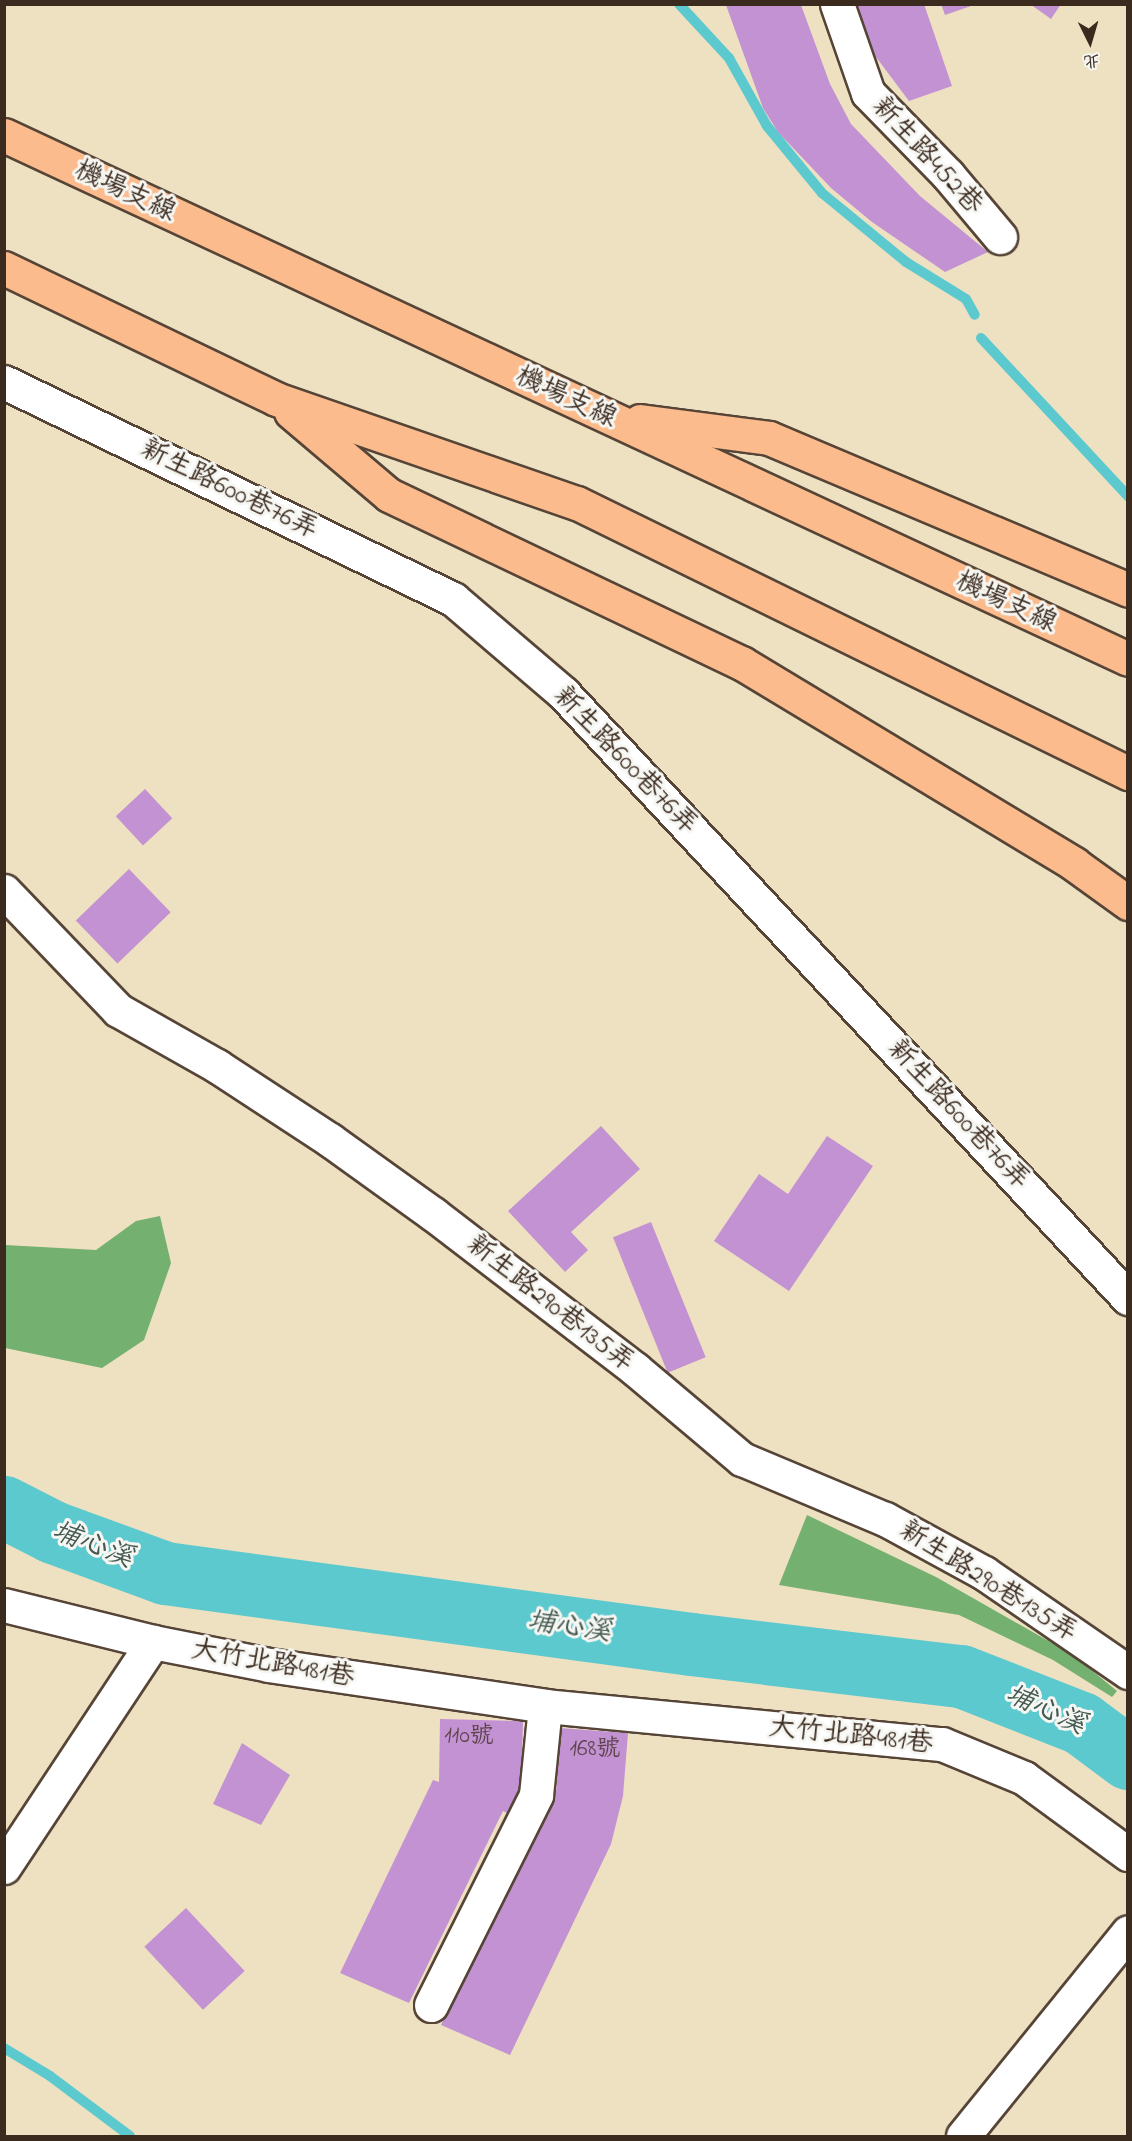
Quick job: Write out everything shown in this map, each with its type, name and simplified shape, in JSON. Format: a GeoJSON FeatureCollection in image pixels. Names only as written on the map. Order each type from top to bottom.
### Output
{"type":"FeatureCollection","features":[{"type":"Feature","properties":{"kind":"highway","name":"機場支線"},"geometry":{"type":"LineString","coordinates":[[4,135],[1128,659]]}},
{"type":"Feature","properties":{"kind":"highway"},"geometry":{"type":"LineString","coordinates":[[4,268],[276,399],[577,503],[1128,773]]}},
{"type":"Feature","properties":{"kind":"highway"},"geometry":{"type":"LineString","coordinates":[[276,399],[389,495],[742,664],[1074,864],[1128,903]]}},
{"type":"Feature","properties":{"kind":"highway"},"geometry":{"type":"LineString","coordinates":[[609,418],[769,438],[1128,590]]}},
{"type":"Feature","properties":{"kind":"lane","name":"新生路452巷"},"geometry":{"type":"LineString","coordinates":[[837,4],[868,93],[948,175],[1000,237]]}},
{"type":"Feature","properties":{"kind":"lane","name":"新生路600巷76弄"},"geometry":{"type":"LineString","coordinates":[[4,382],[453,599],[563,693],[1128,1298]]}},
{"type":"Feature","properties":{"kind":"lane","name":"新生路290巷135弄"},"geometry":{"type":"LineString","coordinates":[[4,891],[118,1010],[217,1066],[396,1188],[635,1369],[742,1459],[885,1519],[984,1573],[1128,1671]]}},
{"type":"Feature","properties":{"kind":"lane","name":"大竹北路481巷"},"geometry":{"type":"LineString","coordinates":[[4,1605],[153,1642],[269,1665],[545,1706],[942,1744],[1024,1778],[1128,1854]]}},
{"type":"Feature","properties":{"kind":"lane"},"geometry":{"type":"LineString","coordinates":[[4,1867],[153,1642]]}},
{"type":"Feature","properties":{"kind":"lane"},"geometry":{"type":"LineString","coordinates":[[431,2005],[536,1795],[545,1706]]}},
{"type":"Feature","properties":{"kind":"lane"},"geometry":{"type":"LineString","coordinates":[[963,2136],[1128,1932]]}},
{"type":"Feature","properties":{"kind":"green space"},"geometry":{"type":"Polygon","coordinates":[[[160,1216],[171,1263],[144,1340],[102,1368],[5,1348],[5,1245],[96,1250],[136,1221],[160,1216]]]}},
{"type":"Feature","properties":{"kind":"green space"},"geometry":{"type":"Polygon","coordinates":[[[807,1515],[936,1577],[1073,1655],[1117,1691],[1112,1697],[1053,1660],[959,1615],[779,1585],[807,1515]]]}},
{"type":"Feature","properties":{"kind":"building"},"geometry":{"type":"Polygon","coordinates":[[[856,4],[924,4],[952,86],[909,101],[873,53],[856,4]]]}},
{"type":"Feature","properties":{"kind":"building"},"geometry":{"type":"Polygon","coordinates":[[[941,4],[974,4],[974,5],[945,15],[941,4]]]}},
{"type":"Feature","properties":{"kind":"building"},"geometry":{"type":"Polygon","coordinates":[[[1030,4],[1061,4],[1051,19],[1030,4]]]}},
{"type":"Feature","properties":{"kind":"building"},"geometry":{"type":"Polygon","coordinates":[[[726,5],[801,5],[830,84],[851,124],[920,196],[988,252],[945,272],[872,222],[831,188],[778,132],[763,108],[726,5]]]}},
{"type":"Feature","properties":{"kind":"building"},"geometry":{"type":"Polygon","coordinates":[[[145,789],[172,818],[143,846],[116,816],[145,789]]]}},
{"type":"Feature","properties":{"kind":"building"},"geometry":{"type":"Polygon","coordinates":[[[129,869],[171,912],[117,964],[76,920],[129,869]]]}},
{"type":"Feature","properties":{"kind":"building"},"geometry":{"type":"Polygon","coordinates":[[[601,1126],[640,1169],[571,1232],[588,1250],[565,1272],[508,1211],[601,1126]]]}},
{"type":"Feature","properties":{"kind":"building"},"geometry":{"type":"Polygon","coordinates":[[[827,1136],[873,1166],[789,1291],[714,1241],[759,1174],[788,1194],[827,1136]]]}},
{"type":"Feature","properties":{"kind":"building"},"geometry":{"type":"Polygon","coordinates":[[[651,1222],[706,1357],[668,1373],[613,1237],[651,1222]]]}},
{"type":"Feature","properties":{"kind":"building"},"geometry":{"type":"Polygon","coordinates":[[[440,1719],[523,1721],[521,1798],[511,1815],[503,1811],[409,2003],[340,1973],[433,1780],[439,1782],[440,1719]]]}},
{"type":"Feature","properties":{"kind":"building"},"geometry":{"type":"Polygon","coordinates":[[[560,1728],[628,1733],[623,1796],[611,1844],[510,2055],[441,2025],[542,1813],[548,1816],[556,1792],[560,1728]]]}},
{"type":"Feature","properties":{"kind":"building"},"geometry":{"type":"Polygon","coordinates":[[[242,1743],[290,1775],[261,1825],[213,1804],[242,1743]]]}},
{"type":"Feature","properties":{"kind":"building"},"geometry":{"type":"Polygon","coordinates":[[[186,1908],[245,1971],[203,2010],[144,1947],[186,1908]]]}},
{"type":"Feature","properties":{"kind":"waterway"},"geometry":{"type":"LineString","coordinates":[[679,4],[729,58],[767,126],[822,193],[906,262],[966,299],[975,315]]}},
{"type":"Feature","properties":{"kind":"waterway"},"geometry":{"type":"LineString","coordinates":[[981,338],[1128,496]]}},
{"type":"Feature","properties":{"kind":"waterway","name":"埔心溪"},"geometry":{"type":"LineString","coordinates":[[4,1507],[53,1532],[165,1573],[691,1644],[961,1676],[1081,1723],[1128,1758]]}},
{"type":"Feature","properties":{"kind":"waterway"},"geometry":{"type":"LineString","coordinates":[[4,2048],[50,2076],[130,2136]]}}]}
